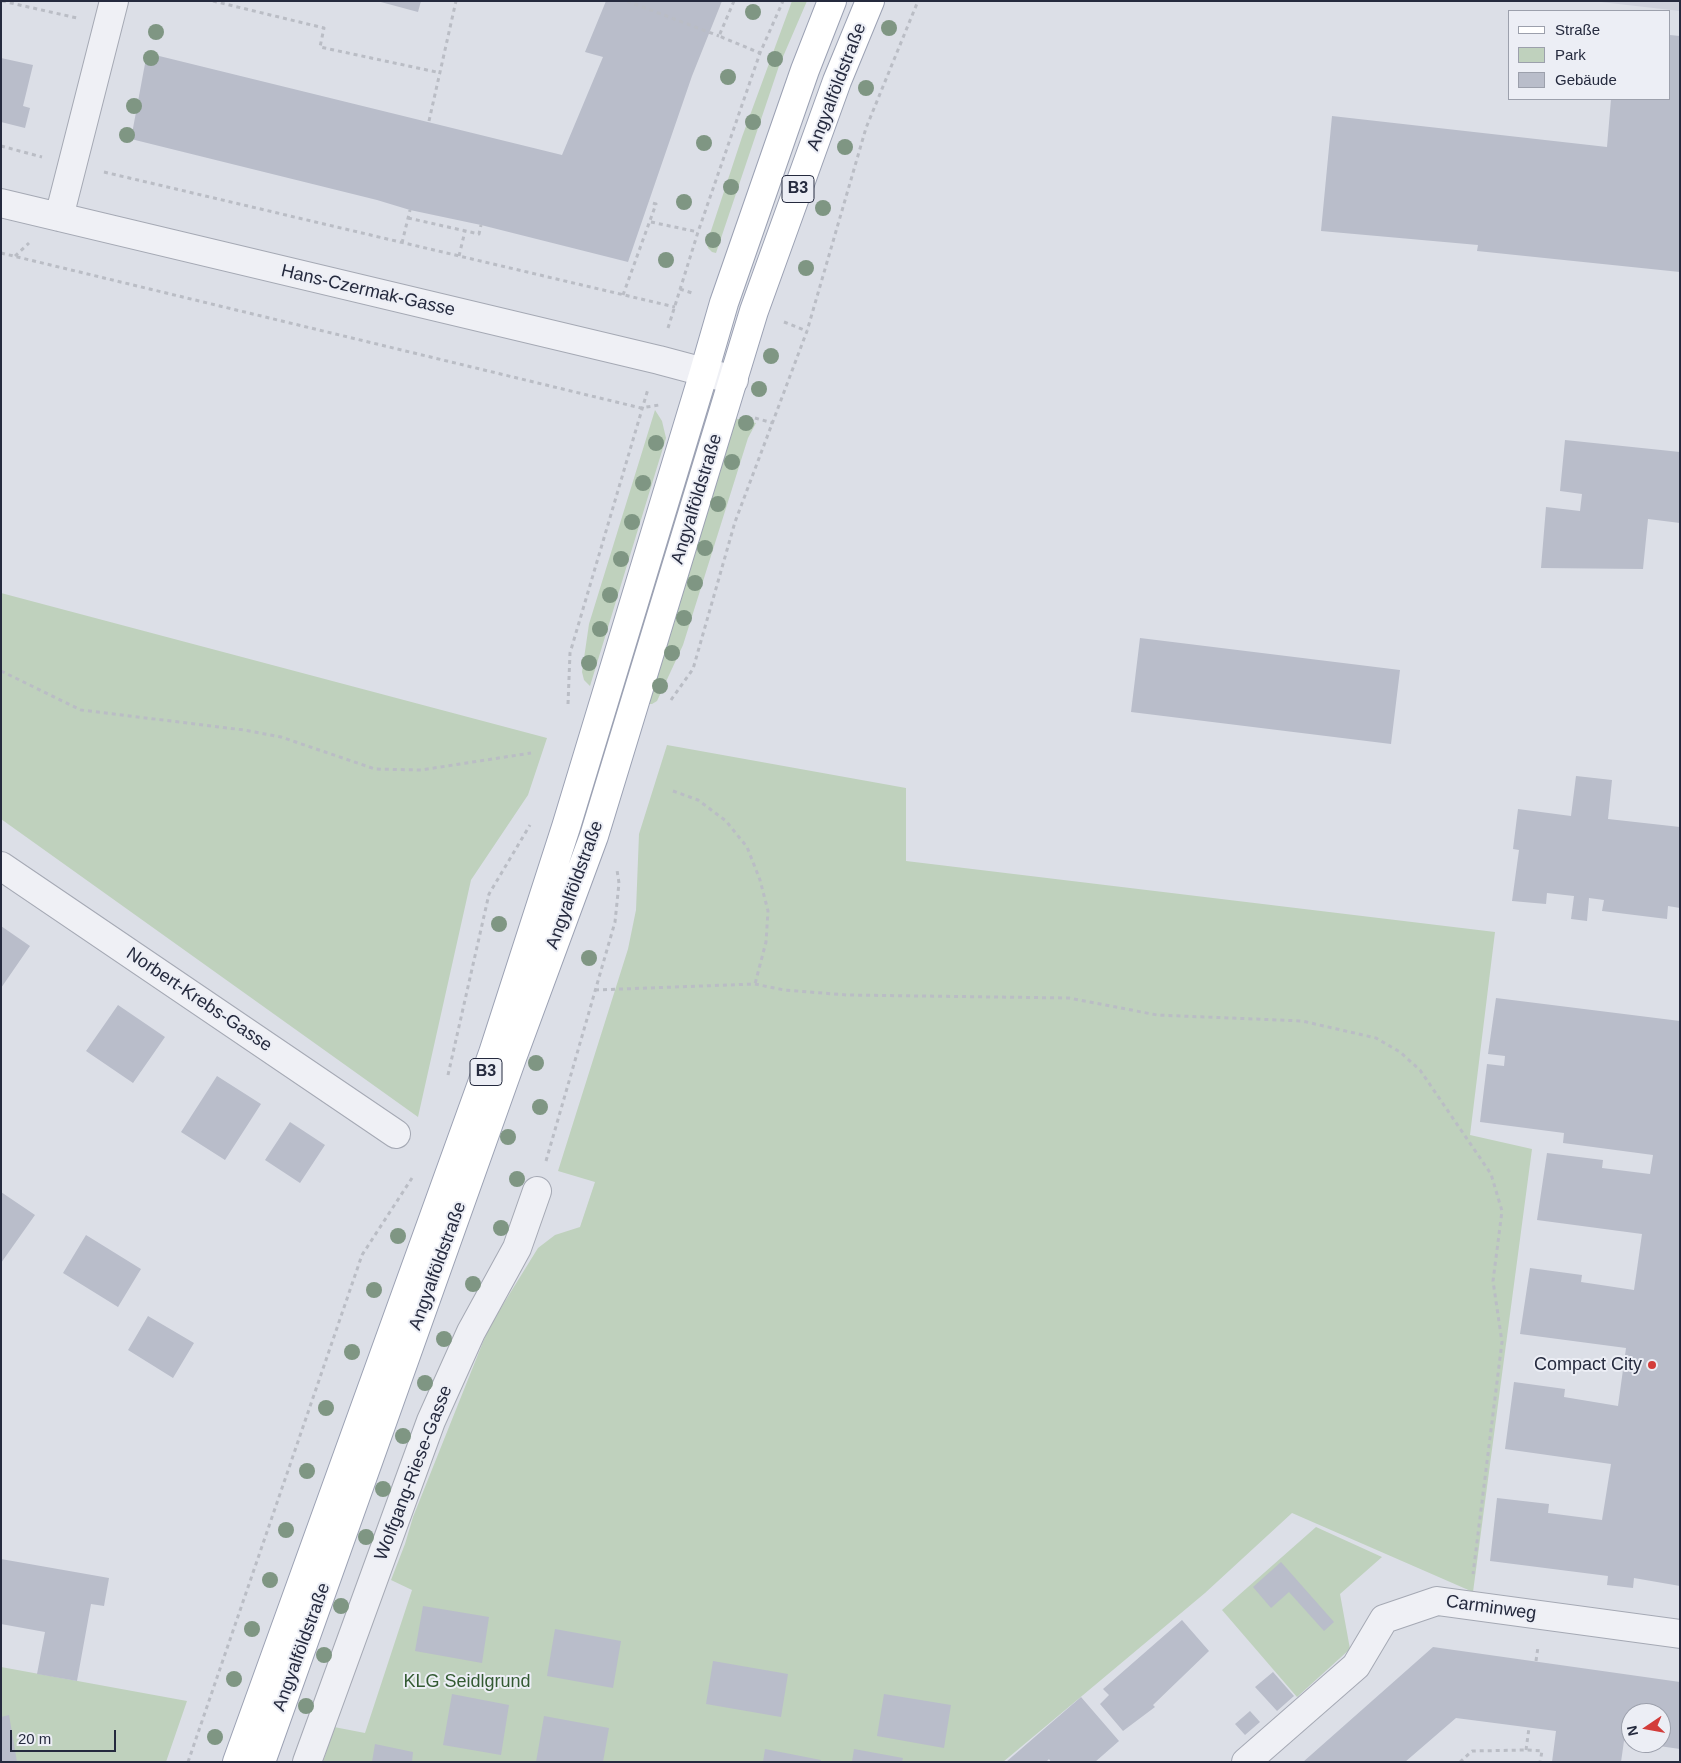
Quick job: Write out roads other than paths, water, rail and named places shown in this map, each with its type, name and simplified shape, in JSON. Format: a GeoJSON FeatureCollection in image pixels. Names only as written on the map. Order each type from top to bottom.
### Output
{"type":"FeatureCollection","features":[{"type":"Feature","properties":{"kind":"main road","name":"Angyalföldstraße"},"geometry":{"type":"LineString","coordinates":[[237,1762],[493,1053],[569,818],[724,303],[802,79],[832,1]]}},
{"type":"Feature","properties":{"kind":"main road","name":"Angyalföldstraße"},"geometry":{"type":"LineString","coordinates":[[260,1762],[512,1058],[594,836],[754,311],[833,90],[870,1]]}},
{"type":"Feature","properties":{"kind":"street"},"geometry":{"type":"LineString","coordinates":[[60,217],[111,13]]}},
{"type":"Feature","properties":{"kind":"street","name":"Hans-Czermak-Gasse"},"geometry":{"type":"LineString","coordinates":[[1,203],[659,360],[734,380]]}},
{"type":"Feature","properties":{"kind":"street","name":"Norbert-Krebs-Gasse"},"geometry":{"type":"LineString","coordinates":[[1,866],[396,1134]]}},
{"type":"Feature","properties":{"kind":"street","name":"Wolfgang-Riese-Gasse"},"geometry":{"type":"LineString","coordinates":[[307,1762],[431,1421],[471,1332],[517,1248],[537,1191]]}},
{"type":"Feature","properties":{"kind":"street","name":"Carminweg"},"geometry":{"type":"LineString","coordinates":[[1246,1762],[1356,1666],[1384,1619],[1437,1601],[1680,1634]]}},
{"type":"Feature","properties":{"kind":"place","name":"Compact City"},"geometry":{"type":"Point","coordinates":[1652,1365]}},
{"type":"Feature","properties":{"kind":"park label","name":"KLG Seidlgrund"},"geometry":{"type":"Point","coordinates":[467,1682]}}]}
